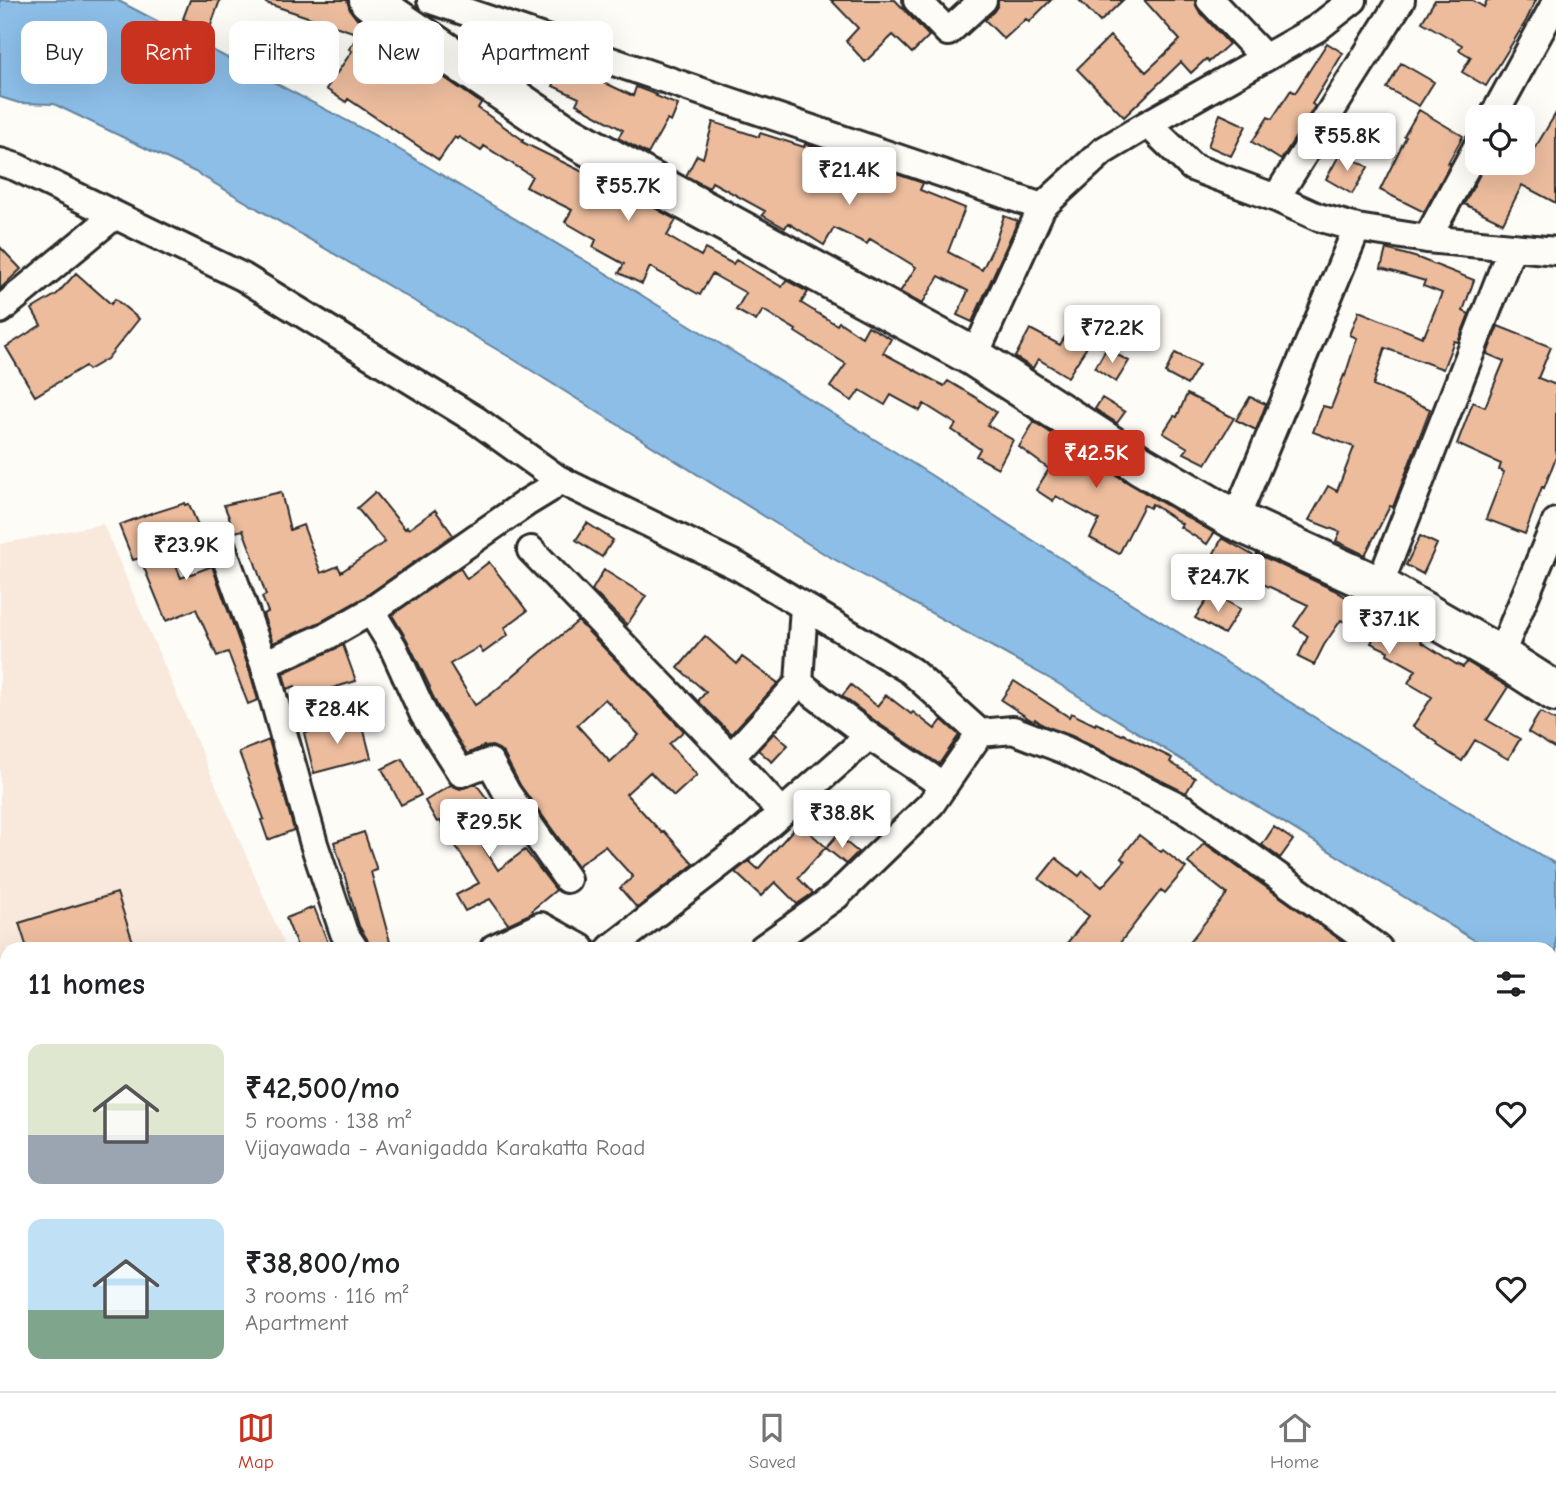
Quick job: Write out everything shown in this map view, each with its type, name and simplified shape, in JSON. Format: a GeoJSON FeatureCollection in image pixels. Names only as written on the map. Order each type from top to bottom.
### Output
{"type":"FeatureCollection","features":[{"type":"Feature","properties":{"kind":"main road"},"geometry":{"type":"LineString","coordinates":[[369,0],[560,130],[974,357],[1141,465],[1235,520],[1378,586],[1500,656],[1556,692]]}},
{"type":"Feature","properties":{"kind":"street"},"geometry":{"type":"LineString","coordinates":[[431,0],[1042,208]]}},
{"type":"Feature","properties":{"kind":"street"},"geometry":{"type":"LineString","coordinates":[[917,0],[948,32],[983,0]]}},
{"type":"Feature","properties":{"kind":"street"},"geometry":{"type":"LineString","coordinates":[[1210,0],[1265,58]]}},
{"type":"Feature","properties":{"kind":"street"},"geometry":{"type":"LineString","coordinates":[[1276,198],[1401,0]]}},
{"type":"Feature","properties":{"kind":"street"},"geometry":{"type":"LineString","coordinates":[[974,357],[1042,208],[1103,151],[1316,29],[1347,2]]}},
{"type":"Feature","properties":{"kind":"street"},"geometry":{"type":"LineString","coordinates":[[1500,105],[1556,2]]}},
{"type":"Feature","properties":{"kind":"street"},"geometry":{"type":"LineString","coordinates":[[1148,124],[1192,167],[1276,198],[1318,217],[1357,228],[1427,239],[1555,249]]}},
{"type":"Feature","properties":{"kind":"street"},"geometry":{"type":"LineString","coordinates":[[0,162],[16,167],[243,277],[476,420],[558,479],[739,566],[911,671],[980,733],[1013,730],[1065,750],[1184,810],[1370,942]]}},
{"type":"Feature","properties":{"kind":"street"},"geometry":{"type":"LineString","coordinates":[[1427,239],[1465,169]]}},
{"type":"Feature","properties":{"kind":"street"},"geometry":{"type":"LineString","coordinates":[[0,310],[115,215]]}},
{"type":"Feature","properties":{"kind":"street"},"geometry":{"type":"LineString","coordinates":[[1235,520],[1357,228]]}},
{"type":"Feature","properties":{"kind":"street"},"geometry":{"type":"LineString","coordinates":[[1378,586],[1512,247]]}},
{"type":"Feature","properties":{"kind":"street"},"geometry":{"type":"LineString","coordinates":[[264,664],[327,636],[371,611],[550,489],[558,479]]}},
{"type":"Feature","properties":{"kind":"street"},"geometry":{"type":"LineString","coordinates":[[1500,656],[1556,522]]}},
{"type":"Feature","properties":{"kind":"street"},"geometry":{"type":"LineString","coordinates":[[222,547],[264,664],[314,844],[344,933],[350,942]]}},
{"type":"Feature","properties":{"kind":"street"},"geometry":{"type":"LineString","coordinates":[[531,550],[732,757],[782,813]]}},
{"type":"Feature","properties":{"kind":"street"},"geometry":{"type":"LineString","coordinates":[[732,757],[799,683],[804,606]]}},
{"type":"Feature","properties":{"kind":"street"},"geometry":{"type":"LineString","coordinates":[[371,611],[393,647],[424,715],[461,773],[490,762],[507,793],[567,879]]}},
{"type":"Feature","properties":{"kind":"street"},"geometry":{"type":"LineString","coordinates":[[799,683],[869,736],[944,786]]}},
{"type":"Feature","properties":{"kind":"street"},"geometry":{"type":"LineString","coordinates":[[771,942],[836,896],[931,804],[980,733]]}},
{"type":"Feature","properties":{"kind":"street"},"geometry":{"type":"LineString","coordinates":[[619,942],[751,841],[869,736]]}},
{"type":"Feature","properties":{"kind":"street"},"geometry":{"type":"LineString","coordinates":[[507,942],[541,926],[569,942]]}},
{"type":"Feature","properties":{"kind":"shaded area"},"geometry":{"type":"Polygon","coordinates":[[[103,524],[283,942],[0,942],[0,544],[103,524]]]}},
{"type":"Feature","properties":{"kind":"water"},"geometry":{"type":"Polygon","coordinates":[[[0,0],[117,0],[157,21],[121,21],[121,84],[215,84],[215,51],[229,59],[229,84],[277,84],[380,138],[609,275],[1444,798],[1556,864],[1556,942],[1477,942],[1054,681],[823,553],[513,359],[195,172],[54,104],[19,103],[0,97],[0,0]]]}},
{"type":"Feature","properties":{"kind":"building"},"geometry":{"type":"Polygon","coordinates":[[[190,0],[220,0],[212,21],[183,19],[190,0]]]}},
{"type":"Feature","properties":{"kind":"building"},"geometry":{"type":"Polygon","coordinates":[[[267,0],[347,0],[350,10],[361,21],[353,21],[353,32],[339,27],[339,21],[320,21],[266,3],[267,0]]]}},
{"type":"Feature","properties":{"kind":"building"},"geometry":{"type":"Polygon","coordinates":[[[831,0],[895,0],[929,36],[912,53],[893,35],[865,62],[846,41],[858,28],[831,0]]]}},
{"type":"Feature","properties":{"kind":"building"},"geometry":{"type":"Polygon","coordinates":[[[998,0],[1051,0],[1029,22],[1026,19],[1004,39],[985,20],[998,5],[998,0]]]}},
{"type":"Feature","properties":{"kind":"building"},"geometry":{"type":"Polygon","coordinates":[[[1079,0],[1123,0],[1100,22],[1079,0]]]}},
{"type":"Feature","properties":{"kind":"building"},"geometry":{"type":"Polygon","coordinates":[[[1144,0],[1195,0],[1199,11],[1229,44],[1209,62],[1206,59],[1191,73],[1181,62],[1124,117],[1077,69],[1110,36],[1146,72],[1180,40],[1144,0]]]}},
{"type":"Feature","properties":{"kind":"building"},"geometry":{"type":"Polygon","coordinates":[[[1435,0],[1472,0],[1484,7],[1487,0],[1536,0],[1486,86],[1462,72],[1471,57],[1459,50],[1462,45],[1422,22],[1435,0]]]}},
{"type":"Feature","properties":{"kind":"building"},"geometry":{"type":"Polygon","coordinates":[[[353,43],[353,84],[444,84],[444,77],[481,103],[478,108],[523,140],[522,142],[591,176],[592,173],[676,220],[667,236],[701,256],[705,249],[733,264],[736,260],[782,287],[786,280],[808,292],[801,303],[837,325],[839,322],[862,337],[868,326],[891,339],[883,353],[944,386],[948,381],[996,412],[987,425],[1013,440],[998,468],[976,456],[980,449],[952,430],[956,424],[924,404],[920,411],[891,395],[885,405],[860,390],[852,401],[830,387],[846,364],[763,310],[756,321],[736,310],[746,293],[712,274],[700,295],[650,267],[642,284],[619,273],[624,264],[593,247],[596,240],[565,222],[572,210],[526,187],[532,176],[484,146],[481,151],[455,137],[439,160],[348,99],[346,102],[326,89],[329,84],[339,84],[339,70],[352,51],[349,49],[353,43]]]}},
{"type":"Feature","properties":{"kind":"building"},"geometry":{"type":"Polygon","coordinates":[[[1327,43],[1343,53],[1312,104],[1315,106],[1281,160],[1252,142],[1268,117],[1272,119],[1291,90],[1295,93],[1327,43]]]}},
{"type":"Feature","properties":{"kind":"building"},"geometry":{"type":"Polygon","coordinates":[[[1401,63],[1434,82],[1419,106],[1387,88],[1401,63]]]}},
{"type":"Feature","properties":{"kind":"building"},"geometry":{"type":"Polygon","coordinates":[[[607,84],[633,96],[636,87],[678,105],[671,122],[667,120],[648,154],[618,138],[623,130],[576,104],[579,98],[553,86],[607,84]]]}},
{"type":"Feature","properties":{"kind":"building"},"geometry":{"type":"Polygon","coordinates":[[[1419,110],[1463,136],[1424,212],[1380,190],[1419,110]]]}},
{"type":"Feature","properties":{"kind":"building"},"geometry":{"type":"Polygon","coordinates":[[[1556,113],[1556,203],[1522,185],[1503,223],[1464,204],[1480,175],[1535,175],[1535,148],[1556,113]]]}},
{"type":"Feature","properties":{"kind":"building"},"geometry":{"type":"Polygon","coordinates":[[[1220,114],[1246,126],[1231,156],[1208,146],[1220,114]]]}},
{"type":"Feature","properties":{"kind":"building"},"geometry":{"type":"Polygon","coordinates":[[[713,122],[759,137],[760,133],[804,147],[805,144],[863,167],[864,163],[923,183],[920,190],[965,208],[948,252],[982,270],[1004,216],[1018,221],[972,322],[957,315],[968,291],[939,276],[922,304],[900,292],[916,267],[870,239],[867,244],[834,228],[824,245],[788,223],[785,228],[762,215],[765,211],[712,182],[709,188],[686,176],[697,155],[703,158],[713,122]]]}},
{"type":"Feature","properties":{"kind":"building"},"geometry":{"type":"Polygon","coordinates":[[[1341,152],[1368,167],[1352,194],[1326,179],[1341,152]]]}},
{"type":"Feature","properties":{"kind":"building"},"geometry":{"type":"Polygon","coordinates":[[[0,247],[21,269],[0,289],[0,247]]]}},
{"type":"Feature","properties":{"kind":"building"},"geometry":{"type":"Polygon","coordinates":[[[1386,249],[1418,258],[1474,280],[1463,311],[1469,314],[1443,369],[1385,348],[1373,386],[1430,409],[1393,507],[1390,506],[1365,555],[1336,541],[1340,532],[1309,520],[1328,486],[1337,491],[1354,447],[1313,432],[1323,406],[1331,408],[1345,376],[1357,338],[1350,335],[1359,311],[1422,337],[1442,293],[1423,286],[1425,281],[1381,268],[1386,249]]]}},
{"type":"Feature","properties":{"kind":"building"},"geometry":{"type":"Polygon","coordinates":[[[76,273],[111,304],[115,299],[139,319],[107,359],[88,370],[85,366],[35,396],[6,347],[41,325],[32,309],[57,294],[76,273]]]}},
{"type":"Feature","properties":{"kind":"building"},"geometry":{"type":"Polygon","coordinates":[[[1498,326],[1551,347],[1538,378],[1556,385],[1556,457],[1525,534],[1486,519],[1504,472],[1499,470],[1501,464],[1457,444],[1473,402],[1485,407],[1504,361],[1487,354],[1498,326]]]}},
{"type":"Feature","properties":{"kind":"building"},"geometry":{"type":"Polygon","coordinates":[[[1030,329],[1060,345],[1067,333],[1088,345],[1068,377],[1038,359],[1033,368],[1015,357],[1030,329]]]}},
{"type":"Feature","properties":{"kind":"building"},"geometry":{"type":"Polygon","coordinates":[[[1106,349],[1129,361],[1116,382],[1095,368],[1106,349]]]}},
{"type":"Feature","properties":{"kind":"building"},"geometry":{"type":"Polygon","coordinates":[[[1175,353],[1199,365],[1187,385],[1165,373],[1175,353]]]}},
{"type":"Feature","properties":{"kind":"building"},"geometry":{"type":"Polygon","coordinates":[[[1187,394],[1234,418],[1206,464],[1184,453],[1188,448],[1163,433],[1174,416],[1177,417],[1187,394]]]}},
{"type":"Feature","properties":{"kind":"building"},"geometry":{"type":"Polygon","coordinates":[[[1250,397],[1266,404],[1256,430],[1236,420],[1250,397]]]}},
{"type":"Feature","properties":{"kind":"building"},"geometry":{"type":"Polygon","coordinates":[[[1102,398],[1125,412],[1117,423],[1095,409],[1102,398]]]}},
{"type":"Feature","properties":{"kind":"building"},"geometry":{"type":"Polygon","coordinates":[[[1034,422],[1130,484],[1214,533],[1207,544],[1180,527],[1182,524],[1152,504],[1150,508],[1144,505],[1119,554],[1090,538],[1099,520],[1056,496],[1053,501],[1036,490],[1049,469],[1019,447],[1034,422]]]}},
{"type":"Feature","properties":{"kind":"building"},"geometry":{"type":"Polygon","coordinates":[[[281,492],[290,530],[303,525],[321,573],[338,566],[341,572],[385,542],[357,508],[375,492],[405,529],[409,529],[435,510],[453,535],[363,598],[320,622],[273,643],[263,614],[268,612],[262,597],[266,595],[252,554],[243,530],[235,532],[224,505],[281,492]]]}},
{"type":"Feature","properties":{"kind":"building"},"geometry":{"type":"Polygon","coordinates":[[[185,503],[189,504],[202,535],[168,546],[181,578],[212,566],[258,700],[248,704],[228,652],[217,656],[196,609],[166,621],[140,558],[133,560],[119,525],[185,503]]]}},
{"type":"Feature","properties":{"kind":"building"},"geometry":{"type":"Polygon","coordinates":[[[587,523],[613,540],[602,557],[576,540],[587,523]]]}},
{"type":"Feature","properties":{"kind":"building"},"geometry":{"type":"Polygon","coordinates":[[[1420,536],[1437,544],[1423,574],[1406,565],[1420,536]]]}},
{"type":"Feature","properties":{"kind":"building"},"geometry":{"type":"Polygon","coordinates":[[[1222,538],[1256,557],[1257,554],[1334,590],[1422,640],[1421,642],[1456,664],[1463,667],[1467,662],[1508,687],[1487,720],[1520,739],[1508,759],[1475,740],[1462,761],[1413,726],[1432,697],[1408,683],[1416,670],[1371,643],[1374,637],[1341,620],[1314,665],[1298,657],[1308,636],[1294,626],[1308,605],[1261,583],[1255,596],[1237,588],[1244,573],[1213,555],[1222,538]]]}},
{"type":"Feature","properties":{"kind":"building"},"geometry":{"type":"Polygon","coordinates":[[[489,562],[527,611],[504,628],[508,635],[483,653],[479,647],[450,664],[475,705],[578,621],[684,731],[669,744],[697,775],[674,796],[650,772],[626,794],[694,864],[637,908],[620,888],[633,877],[605,846],[577,866],[520,785],[504,754],[492,746],[484,746],[467,754],[438,707],[407,640],[392,615],[460,568],[467,579],[489,562]],[[605,699],[577,725],[610,762],[639,735],[605,699]]]}},
{"type":"Feature","properties":{"kind":"building"},"geometry":{"type":"Polygon","coordinates":[[[604,570],[646,596],[627,625],[592,590],[604,570]]]}},
{"type":"Feature","properties":{"kind":"building"},"geometry":{"type":"Polygon","coordinates":[[[1212,593],[1240,609],[1224,634],[1195,618],[1212,593]]]}},
{"type":"Feature","properties":{"kind":"building"},"geometry":{"type":"Polygon","coordinates":[[[705,636],[737,664],[742,657],[778,683],[731,734],[698,701],[706,692],[678,668],[705,636]]]}},
{"type":"Feature","properties":{"kind":"building"},"geometry":{"type":"Polygon","coordinates":[[[343,645],[356,681],[299,698],[295,686],[287,689],[283,673],[343,645]]]}},
{"type":"Feature","properties":{"kind":"building"},"geometry":{"type":"Polygon","coordinates":[[[1014,681],[1069,717],[1071,713],[1172,758],[1170,762],[1195,778],[1186,793],[1072,736],[1043,725],[1035,719],[1031,720],[1001,700],[1014,681]]]}},
{"type":"Feature","properties":{"kind":"building"},"geometry":{"type":"Polygon","coordinates":[[[851,685],[877,706],[886,695],[935,729],[942,720],[959,735],[939,764],[842,696],[851,685]]]}},
{"type":"Feature","properties":{"kind":"building"},"geometry":{"type":"Polygon","coordinates":[[[1540,712],[1556,721],[1556,749],[1528,732],[1540,712]]]}},
{"type":"Feature","properties":{"kind":"building"},"geometry":{"type":"Polygon","coordinates":[[[361,719],[371,758],[314,773],[304,733],[361,719]]]}},
{"type":"Feature","properties":{"kind":"building"},"geometry":{"type":"Polygon","coordinates":[[[774,733],[788,745],[772,762],[758,750],[774,733]]]}},
{"type":"Feature","properties":{"kind":"building"},"geometry":{"type":"Polygon","coordinates":[[[269,740],[294,830],[268,840],[261,820],[264,819],[239,752],[269,740]]]}},
{"type":"Feature","properties":{"kind":"building"},"geometry":{"type":"Polygon","coordinates":[[[402,759],[421,795],[401,805],[382,769],[402,759]]]}},
{"type":"Feature","properties":{"kind":"building"},"geometry":{"type":"Polygon","coordinates":[[[476,784],[491,804],[466,819],[498,870],[525,850],[556,890],[532,910],[534,912],[508,924],[490,899],[465,911],[456,895],[479,883],[425,801],[451,785],[460,789],[476,784]]]}},
{"type":"Feature","properties":{"kind":"building"},"geometry":{"type":"Polygon","coordinates":[[[799,823],[826,847],[798,878],[813,893],[797,904],[775,882],[761,896],[735,872],[749,861],[758,869],[799,823]]]}},
{"type":"Feature","properties":{"kind":"building"},"geometry":{"type":"Polygon","coordinates":[[[1274,827],[1293,840],[1280,858],[1262,845],[1274,827]]]}},
{"type":"Feature","properties":{"kind":"building"},"geometry":{"type":"Polygon","coordinates":[[[364,832],[377,870],[371,872],[390,942],[368,942],[359,926],[334,842],[364,832]]]}},
{"type":"Feature","properties":{"kind":"building"},"geometry":{"type":"Polygon","coordinates":[[[837,835],[858,852],[846,864],[826,848],[837,835]]]}},
{"type":"Feature","properties":{"kind":"building"},"geometry":{"type":"Polygon","coordinates":[[[1139,835],[1186,868],[1165,893],[1161,890],[1121,942],[1068,942],[1089,916],[1039,879],[1056,858],[1079,876],[1083,871],[1102,887],[1125,861],[1121,858],[1139,835]]]}},
{"type":"Feature","properties":{"kind":"building"},"geometry":{"type":"Polygon","coordinates":[[[1204,843],[1344,942],[1190,942],[1227,894],[1188,863],[1204,843]]]}},
{"type":"Feature","properties":{"kind":"building"},"geometry":{"type":"Polygon","coordinates":[[[117,893],[133,942],[25,942],[19,923],[117,893]]]}},
{"type":"Feature","properties":{"kind":"building"},"geometry":{"type":"Polygon","coordinates":[[[314,907],[328,942],[296,942],[286,918],[314,907]]]}}]}
